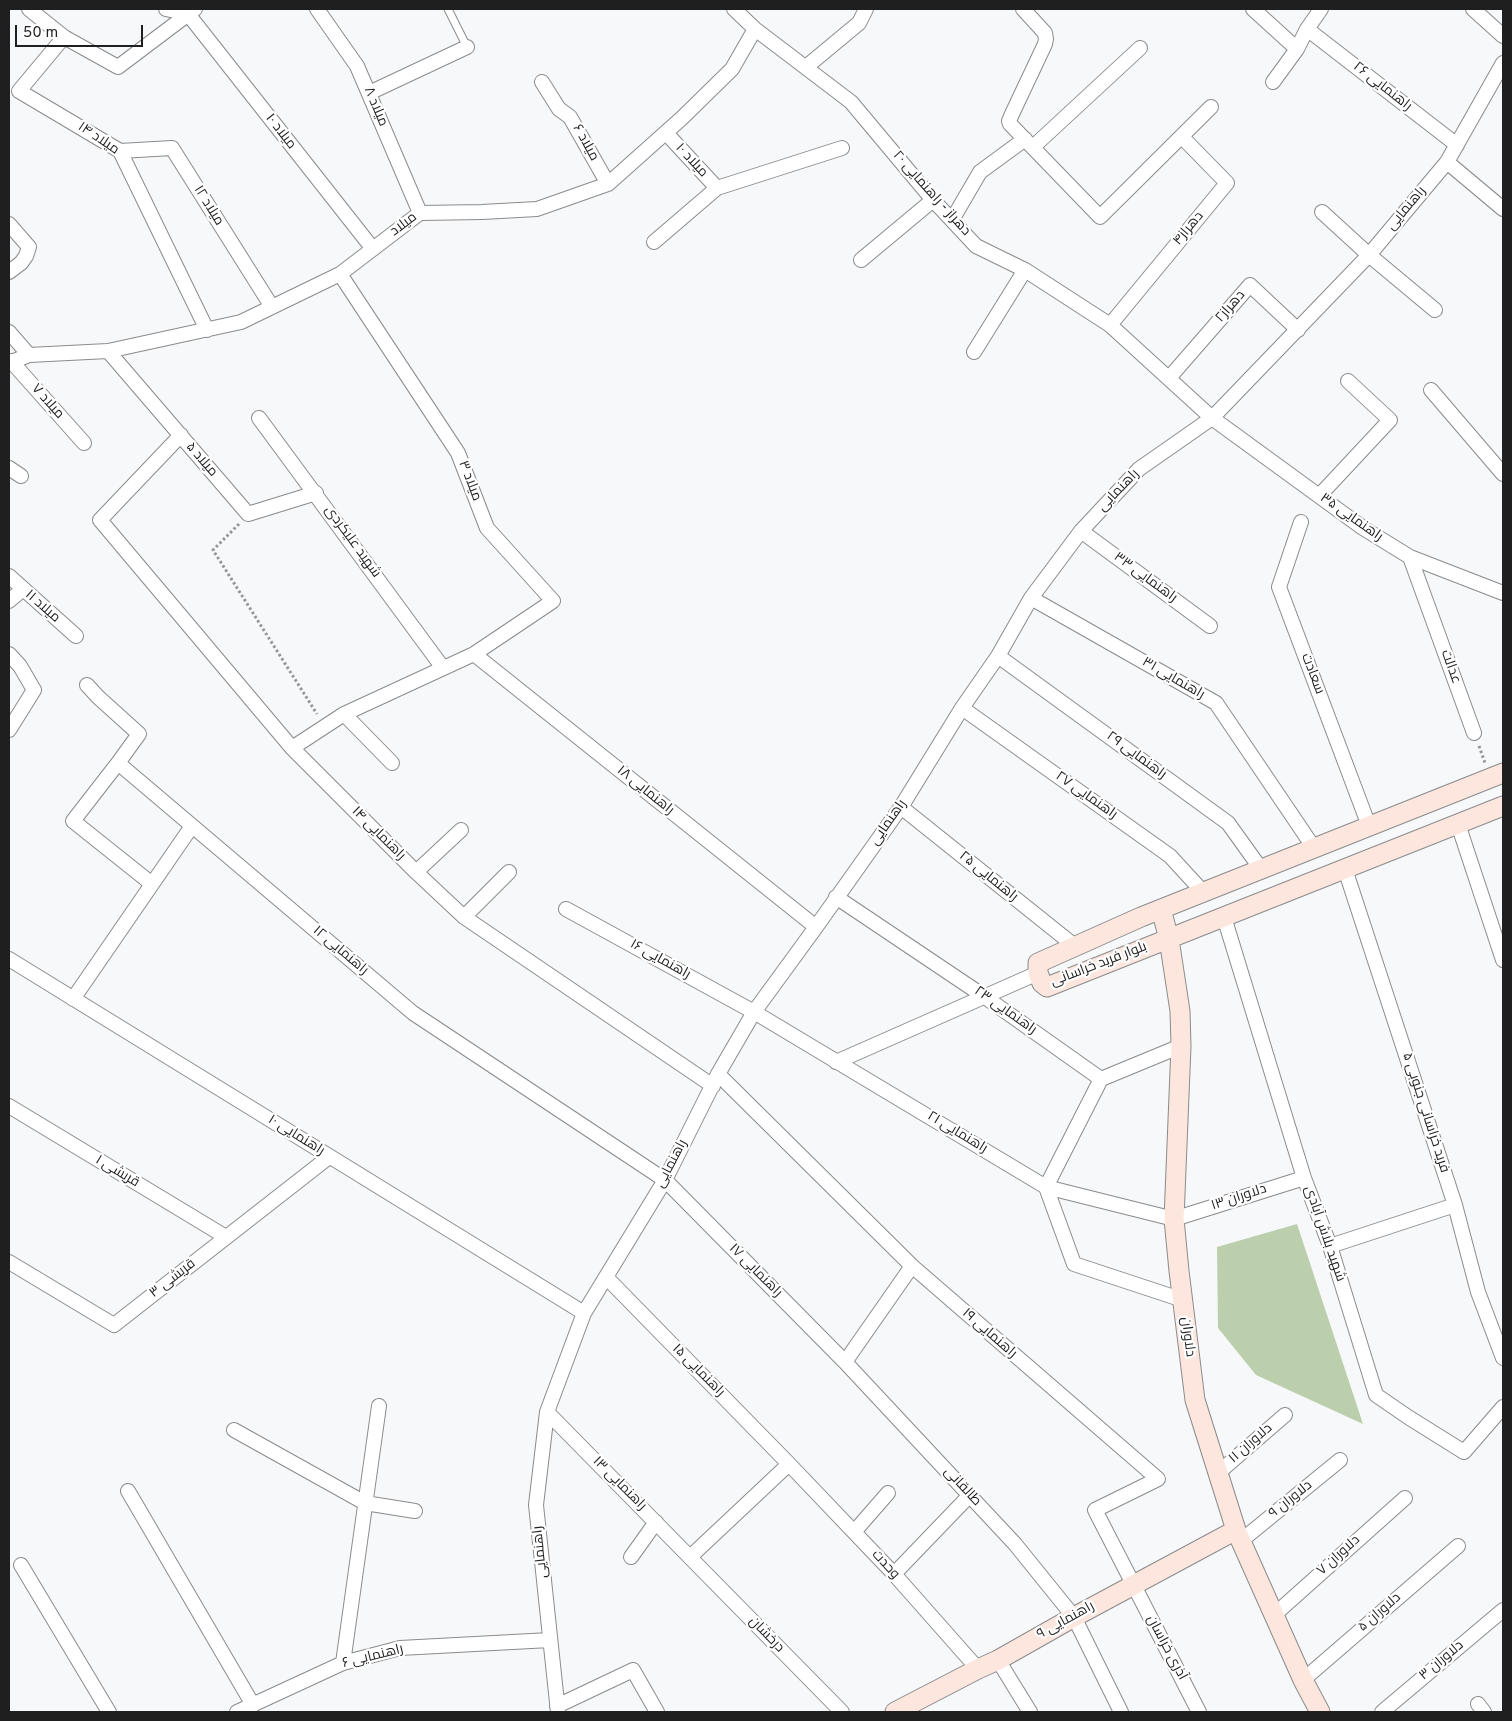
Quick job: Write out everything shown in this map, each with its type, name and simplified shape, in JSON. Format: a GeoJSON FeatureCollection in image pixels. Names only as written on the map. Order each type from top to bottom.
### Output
{"type":"FeatureCollection","features":[{"type":"Feature","properties":{"kind":"street"},"geometry":{"type":"LineString","coordinates":[[29,9],[64,37],[118,67],[192,11]]}},
{"type":"Feature","properties":{"kind":"street"},"geometry":{"type":"LineString","coordinates":[[166,9],[192,11]]}},
{"type":"Feature","properties":{"kind":"street","name":"میلاد ۸"},"geometry":{"type":"LineString","coordinates":[[317,9],[357,66],[420,213]]}},
{"type":"Feature","properties":{"kind":"street","name":"دهراز - راهنمایی ۲۰"},"geometry":{"type":"LineString","coordinates":[[734,9],[755,30],[851,102],[933,200],[976,246],[1025,270],[1110,325],[1212,418]]}},
{"type":"Feature","properties":{"kind":"street"},"geometry":{"type":"LineString","coordinates":[[806,67],[859,23],[866,9]]}},
{"type":"Feature","properties":{"kind":"street"},"geometry":{"type":"LineString","coordinates":[[1023,9],[1045,33],[1046,38],[1045,44],[1009,121],[1010,124],[1100,217],[1182,138],[1211,107]]}},
{"type":"Feature","properties":{"kind":"street"},"geometry":{"type":"LineString","coordinates":[[1253,9],[1297,49]]}},
{"type":"Feature","properties":{"kind":"street"},"geometry":{"type":"LineString","coordinates":[[1273,82],[1297,49],[1307,29],[1321,9]]}},
{"type":"Feature","properties":{"kind":"street"},"geometry":{"type":"LineString","coordinates":[[1473,9],[1503,36]]}},
{"type":"Feature","properties":{"kind":"street","name":"میلاد ۱۰"},"geometry":{"type":"LineString","coordinates":[[192,11],[373,249]]}},
{"type":"Feature","properties":{"kind":"street","name":"راهنمایی ۲۶"},"geometry":{"type":"LineString","coordinates":[[1307,29],[1457,145]]}},
{"type":"Feature","properties":{"kind":"street","name":"میلاد"},"geometry":{"type":"LineString","coordinates":[[10,362],[29,355],[108,351],[241,322],[340,274],[420,213],[537,209],[608,184],[666,133],[732,69],[755,30]]}},
{"type":"Feature","properties":{"kind":"street","name":"میلاد ۱۴"},"geometry":{"type":"LineString","coordinates":[[64,37],[19,92],[120,151],[207,330]]}},
{"type":"Feature","properties":{"kind":"street"},"geometry":{"type":"LineString","coordinates":[[368,93],[467,47]]}},
{"type":"Feature","properties":{"kind":"street"},"geometry":{"type":"LineString","coordinates":[[952,220],[980,172],[1029,143],[1140,48]]}},
{"type":"Feature","properties":{"kind":"street","name":"راهنمایی"},"geometry":{"type":"LineString","coordinates":[[557,1709],[536,1505],[547,1412],[584,1313],[665,1180],[716,1080],[754,1012],[901,807],[962,708],[998,656],[1031,598],[1081,531],[1139,469],[1212,418],[1369,255],[1447,162],[1503,63]]}},
{"type":"Feature","properties":{"kind":"street","name":"میلاد ۶"},"geometry":{"type":"LineString","coordinates":[[542,82],[559,109],[570,117],[608,184]]}},
{"type":"Feature","properties":{"kind":"street","name":"میلاد ۱۰"},"geometry":{"type":"LineString","coordinates":[[666,133],[717,188]]}},
{"type":"Feature","properties":{"kind":"street","name":"دهراز۴"},"geometry":{"type":"LineString","coordinates":[[1110,325],[1227,183],[1182,138]]}},
{"type":"Feature","properties":{"kind":"street","name":"میلاد ۱۲"},"geometry":{"type":"LineString","coordinates":[[120,151],[172,148],[272,307]]}},
{"type":"Feature","properties":{"kind":"street"},"geometry":{"type":"LineString","coordinates":[[654,242],[717,188],[842,148]]}},
{"type":"Feature","properties":{"kind":"street"},"geometry":{"type":"LineString","coordinates":[[1447,162],[1503,209]]}},
{"type":"Feature","properties":{"kind":"street"},"geometry":{"type":"LineString","coordinates":[[860,260],[933,200]]}},
{"type":"Feature","properties":{"kind":"street"},"geometry":{"type":"LineString","coordinates":[[1322,212],[1369,255],[1435,310]]}},
{"type":"Feature","properties":{"kind":"street"},"geometry":{"type":"LineString","coordinates":[[9,224],[29,247],[21,263],[9,272]]}},
{"type":"Feature","properties":{"kind":"street"},"geometry":{"type":"LineString","coordinates":[[974,352],[1025,270]]}},
{"type":"Feature","properties":{"kind":"street","name":"میلاد ۳"},"geometry":{"type":"LineString","coordinates":[[340,274],[458,453],[487,528],[553,601],[474,654]]}},
{"type":"Feature","properties":{"kind":"street","name":"دهراز۲"},"geometry":{"type":"LineString","coordinates":[[1169,378],[1250,285],[1298,330]]}},
{"type":"Feature","properties":{"kind":"street"},"geometry":{"type":"LineString","coordinates":[[9,332],[29,355]]}},
{"type":"Feature","properties":{"kind":"street","name":"میلاد ۵"},"geometry":{"type":"LineString","coordinates":[[108,351],[248,514]]}},
{"type":"Feature","properties":{"kind":"street","name":"میلاد ۷"},"geometry":{"type":"LineString","coordinates":[[10,362],[84,443]]}},
{"type":"Feature","properties":{"kind":"street"},"geometry":{"type":"LineString","coordinates":[[1320,496],[1390,420],[1348,381]]}},
{"type":"Feature","properties":{"kind":"street"},"geometry":{"type":"LineString","coordinates":[[1431,390],[1503,474]]}},
{"type":"Feature","properties":{"kind":"street","name":"شهید علیکردی"},"geometry":{"type":"LineString","coordinates":[[260,418],[443,668]]}},
{"type":"Feature","properties":{"kind":"street","name":"راهنمایی ۳۵"},"geometry":{"type":"LineString","coordinates":[[1212,418],[1363,528],[1410,557],[1503,594]]}},
{"type":"Feature","properties":{"kind":"street","name":"راهنمایی ۱۴"},"geometry":{"type":"LineString","coordinates":[[180,435],[100,520],[292,748],[416,872],[464,916],[716,1080]]}},
{"type":"Feature","properties":{"kind":"street"},"geometry":{"type":"LineString","coordinates":[[9,468],[21,476]]}},
{"type":"Feature","properties":{"kind":"street"},"geometry":{"type":"LineString","coordinates":[[248,514],[316,493]]}},
{"type":"Feature","properties":{"kind":"street","name":"سعادت"},"geometry":{"type":"LineString","coordinates":[[1301,522],[1279,586],[1369,826]]}},
{"type":"Feature","properties":{"kind":"street","name":"راهنمایی ۳۳"},"geometry":{"type":"LineString","coordinates":[[1081,531],[1210,626]]}},
{"type":"Feature","properties":{"kind":"street","name":"عدالت"},"geometry":{"type":"LineString","coordinates":[[1410,557],[1474,733]]}},
{"type":"Feature","properties":{"kind":"street","name":"میلاد ۱۱"},"geometry":{"type":"LineString","coordinates":[[9,576],[22,590],[76,636]]}},
{"type":"Feature","properties":{"kind":"street"},"geometry":{"type":"LineString","coordinates":[[9,601],[22,590]]}},
{"type":"Feature","properties":{"kind":"street","name":"راهنمایی ۳۱"},"geometry":{"type":"LineString","coordinates":[[1031,598],[1216,703],[1314,848]]}},
{"type":"Feature","properties":{"kind":"street"},"geometry":{"type":"LineString","coordinates":[[9,654],[20,666],[34,690],[9,730]]}},
{"type":"Feature","properties":{"kind":"street"},"geometry":{"type":"LineString","coordinates":[[292,748],[324,725],[344,714],[474,654]]}},
{"type":"Feature","properties":{"kind":"street","name":"راهنمایی ۱۸"},"geometry":{"type":"LineString","coordinates":[[474,654],[816,927]]}},
{"type":"Feature","properties":{"kind":"street","name":"راهنمایی ۲۹"},"geometry":{"type":"LineString","coordinates":[[998,656],[1228,824],[1261,869]]}},
{"type":"Feature","properties":{"kind":"street"},"geometry":{"type":"LineString","coordinates":[[87,685],[139,734],[73,821],[152,884]]}},
{"type":"Feature","properties":{"kind":"street","name":"راهنمایی ۲۷"},"geometry":{"type":"LineString","coordinates":[[962,708],[1170,856],[1204,892]]}},
{"type":"Feature","properties":{"kind":"street"},"geometry":{"type":"LineString","coordinates":[[344,714],[392,763]]}},
{"type":"Feature","properties":{"kind":"street","name":"راهنمایی ۱۲"},"geometry":{"type":"LineString","coordinates":[[118,763],[413,1013],[665,1180]]}},
{"type":"Feature","properties":{"kind":"street","name":"بلوار فرید خراسانی"},"geometry":{"type":"LineString","coordinates":[[1497,775],[1161,909],[1038,963],[1038,973],[1042,983],[1047,987],[1503,806]]}},
{"type":"Feature","properties":{"kind":"street","name":"راهنمایی ۲۵"},"geometry":{"type":"LineString","coordinates":[[901,807],[1076,947]]}},
{"type":"Feature","properties":{"kind":"street"},"geometry":{"type":"LineString","coordinates":[[1458,824],[1503,960]]}},
{"type":"Feature","properties":{"kind":"street"},"geometry":{"type":"LineString","coordinates":[[73,999],[192,826]]}},
{"type":"Feature","properties":{"kind":"street"},"geometry":{"type":"LineString","coordinates":[[416,872],[461,830]]}},
{"type":"Feature","properties":{"kind":"street","name":"فرید خراسانی جنوبی ۵"},"geometry":{"type":"LineString","coordinates":[[1346,869],[1455,1205],[1478,1292],[1503,1358]]}},
{"type":"Feature","properties":{"kind":"street"},"geometry":{"type":"LineString","coordinates":[[464,916],[509,872]]}},
{"type":"Feature","properties":{"kind":"street","name":"راهنمایی ۲۳"},"geometry":{"type":"LineString","coordinates":[[836,897],[985,997],[1100,1079]]}},
{"type":"Feature","properties":{"kind":"street","name":"راهنمایی ۱۶"},"geometry":{"type":"LineString","coordinates":[[566,909],[754,1012]]}},
{"type":"Feature","properties":{"kind":"street","name":"دلاوران"},"geometry":{"type":"LineString","coordinates":[[1161,909],[1169,939],[1180,1012],[1181,1046],[1174,1219],[1195,1400],[1239,1535],[1303,1680],[1320,1712]]}},
{"type":"Feature","properties":{"kind":"street","name":"شهید بلاش آبادی"},"geometry":{"type":"LineString","coordinates":[[1224,917],[1304,1178],[1330,1246],[1376,1395],[1464,1452],[1503,1407]]}},
{"type":"Feature","properties":{"kind":"street","name":"راهنمایی ۱۰"},"geometry":{"type":"LineString","coordinates":[[9,959],[584,1313]]}},
{"type":"Feature","properties":{"kind":"street"},"geometry":{"type":"LineString","coordinates":[[836,1062],[1038,973]]}},
{"type":"Feature","properties":{"kind":"street","name":"راهنمایی ۲۱"},"geometry":{"type":"LineString","coordinates":[[754,1012],[1046,1187],[1174,1219]]}},
{"type":"Feature","properties":{"kind":"street"},"geometry":{"type":"LineString","coordinates":[[1181,1046],[1100,1079],[1046,1187],[1074,1264],[1183,1300]]}},
{"type":"Feature","properties":{"kind":"street","name":"راهنمایی ۱۹"},"geometry":{"type":"LineString","coordinates":[[716,1080],[912,1266],[1158,1479],[1095,1510],[1132,1585]]}},
{"type":"Feature","properties":{"kind":"street","name":"قریشی ۱"},"geometry":{"type":"LineString","coordinates":[[9,1106],[226,1237]]}},
{"type":"Feature","properties":{"kind":"street","name":"قریشی ۳"},"geometry":{"type":"LineString","coordinates":[[9,1262],[114,1325],[329,1156]]}},
{"type":"Feature","properties":{"kind":"street","name":"دلاوران ۱۳"},"geometry":{"type":"LineString","coordinates":[[1174,1219],[1304,1178]]}},
{"type":"Feature","properties":{"kind":"street","name":"راهنمایی ۱۷"},"geometry":{"type":"LineString","coordinates":[[665,1180],[845,1362]]}},
{"type":"Feature","properties":{"kind":"street"},"geometry":{"type":"LineString","coordinates":[[1330,1246],[1455,1205]]}},
{"type":"Feature","properties":{"kind":"street"},"geometry":{"type":"LineString","coordinates":[[845,1362],[912,1266]]}},
{"type":"Feature","properties":{"kind":"street","name":"راهنمایی ۱۵"},"geometry":{"type":"LineString","coordinates":[[606,1277],[790,1464]]}},
{"type":"Feature","properties":{"kind":"street","name":"طالقانی"},"geometry":{"type":"LineString","coordinates":[[845,1362],[1015,1544],[1074,1616],[1121,1712]]}},
{"type":"Feature","properties":{"kind":"street"},"geometry":{"type":"LineString","coordinates":[[343,1663],[379,1406]]}},
{"type":"Feature","properties":{"kind":"street","name":"راهنمایی ۱۳"},"geometry":{"type":"LineString","coordinates":[[547,1412],[690,1557]]}},
{"type":"Feature","properties":{"kind":"street","name":"دلاوران ۱۱"},"geometry":{"type":"LineString","coordinates":[[1218,1473],[1285,1415]]}},
{"type":"Feature","properties":{"kind":"street"},"geometry":{"type":"LineString","coordinates":[[234,1430],[365,1503],[415,1511]]}},
{"type":"Feature","properties":{"kind":"street","name":"دلاوران ۹"},"geometry":{"type":"LineString","coordinates":[[1239,1535],[1340,1460]]}},
{"type":"Feature","properties":{"kind":"street"},"geometry":{"type":"LineString","coordinates":[[690,1557],[790,1464]]}},
{"type":"Feature","properties":{"kind":"street","name":"وحدت"},"geometry":{"type":"LineString","coordinates":[[790,1464],[894,1574],[978,1669]]}},
{"type":"Feature","properties":{"kind":"street"},"geometry":{"type":"LineString","coordinates":[[128,1491],[253,1705]]}},
{"type":"Feature","properties":{"kind":"street"},"geometry":{"type":"LineString","coordinates":[[854,1532],[888,1493]]}},
{"type":"Feature","properties":{"kind":"street"},"geometry":{"type":"LineString","coordinates":[[894,1574],[970,1495]]}},
{"type":"Feature","properties":{"kind":"street","name":"دلاوران ۷"},"geometry":{"type":"LineString","coordinates":[[1274,1615],[1405,1498]]}},
{"type":"Feature","properties":{"kind":"street"},"geometry":{"type":"LineString","coordinates":[[631,1557],[656,1522]]}},
{"type":"Feature","properties":{"kind":"street","name":"راهنمایی ۹"},"geometry":{"type":"LineString","coordinates":[[895,1712],[998,1660],[1132,1585],[1239,1535]]}},
{"type":"Feature","properties":{"kind":"street","name":"دلاوران ۵"},"geometry":{"type":"LineString","coordinates":[[1303,1680],[1458,1546]]}},
{"type":"Feature","properties":{"kind":"street","name":"درخشان"},"geometry":{"type":"LineString","coordinates":[[690,1557],[842,1712]]}},
{"type":"Feature","properties":{"kind":"street"},"geometry":{"type":"LineString","coordinates":[[21,1565],[109,1712]]}},
{"type":"Feature","properties":{"kind":"street","name":"آذری خراسان"},"geometry":{"type":"LineString","coordinates":[[1132,1585],[1199,1712]]}},
{"type":"Feature","properties":{"kind":"street","name":"دلاوران ۳"},"geometry":{"type":"LineString","coordinates":[[1382,1712],[1503,1610]]}},
{"type":"Feature","properties":{"kind":"street","name":"راهنمایی ۶"},"geometry":{"type":"LineString","coordinates":[[237,1712],[343,1663],[400,1648],[550,1640]]}},
{"type":"Feature","properties":{"kind":"street"},"geometry":{"type":"LineString","coordinates":[[998,1660],[1030,1712]]}},
{"type":"Feature","properties":{"kind":"street"},"geometry":{"type":"LineString","coordinates":[[557,1709],[633,1670],[657,1712]]}},
{"type":"Feature","properties":{"kind":"lane"},"geometry":{"type":"LineString","coordinates":[[448,9],[467,47]]}},
{"type":"Feature","properties":{"kind":"path"},"geometry":{"type":"LineString","coordinates":[[248,514],[213,550],[324,725]]}},
{"type":"Feature","properties":{"kind":"path"},"geometry":{"type":"LineString","coordinates":[[1474,733],[1497,775]]}},
{"type":"Feature","properties":{"kind":"green space"},"geometry":{"type":"Polygon","coordinates":[[[1297,1224],[1363,1424],[1256,1375],[1218,1328],[1217,1247],[1297,1224]]]}}]}
